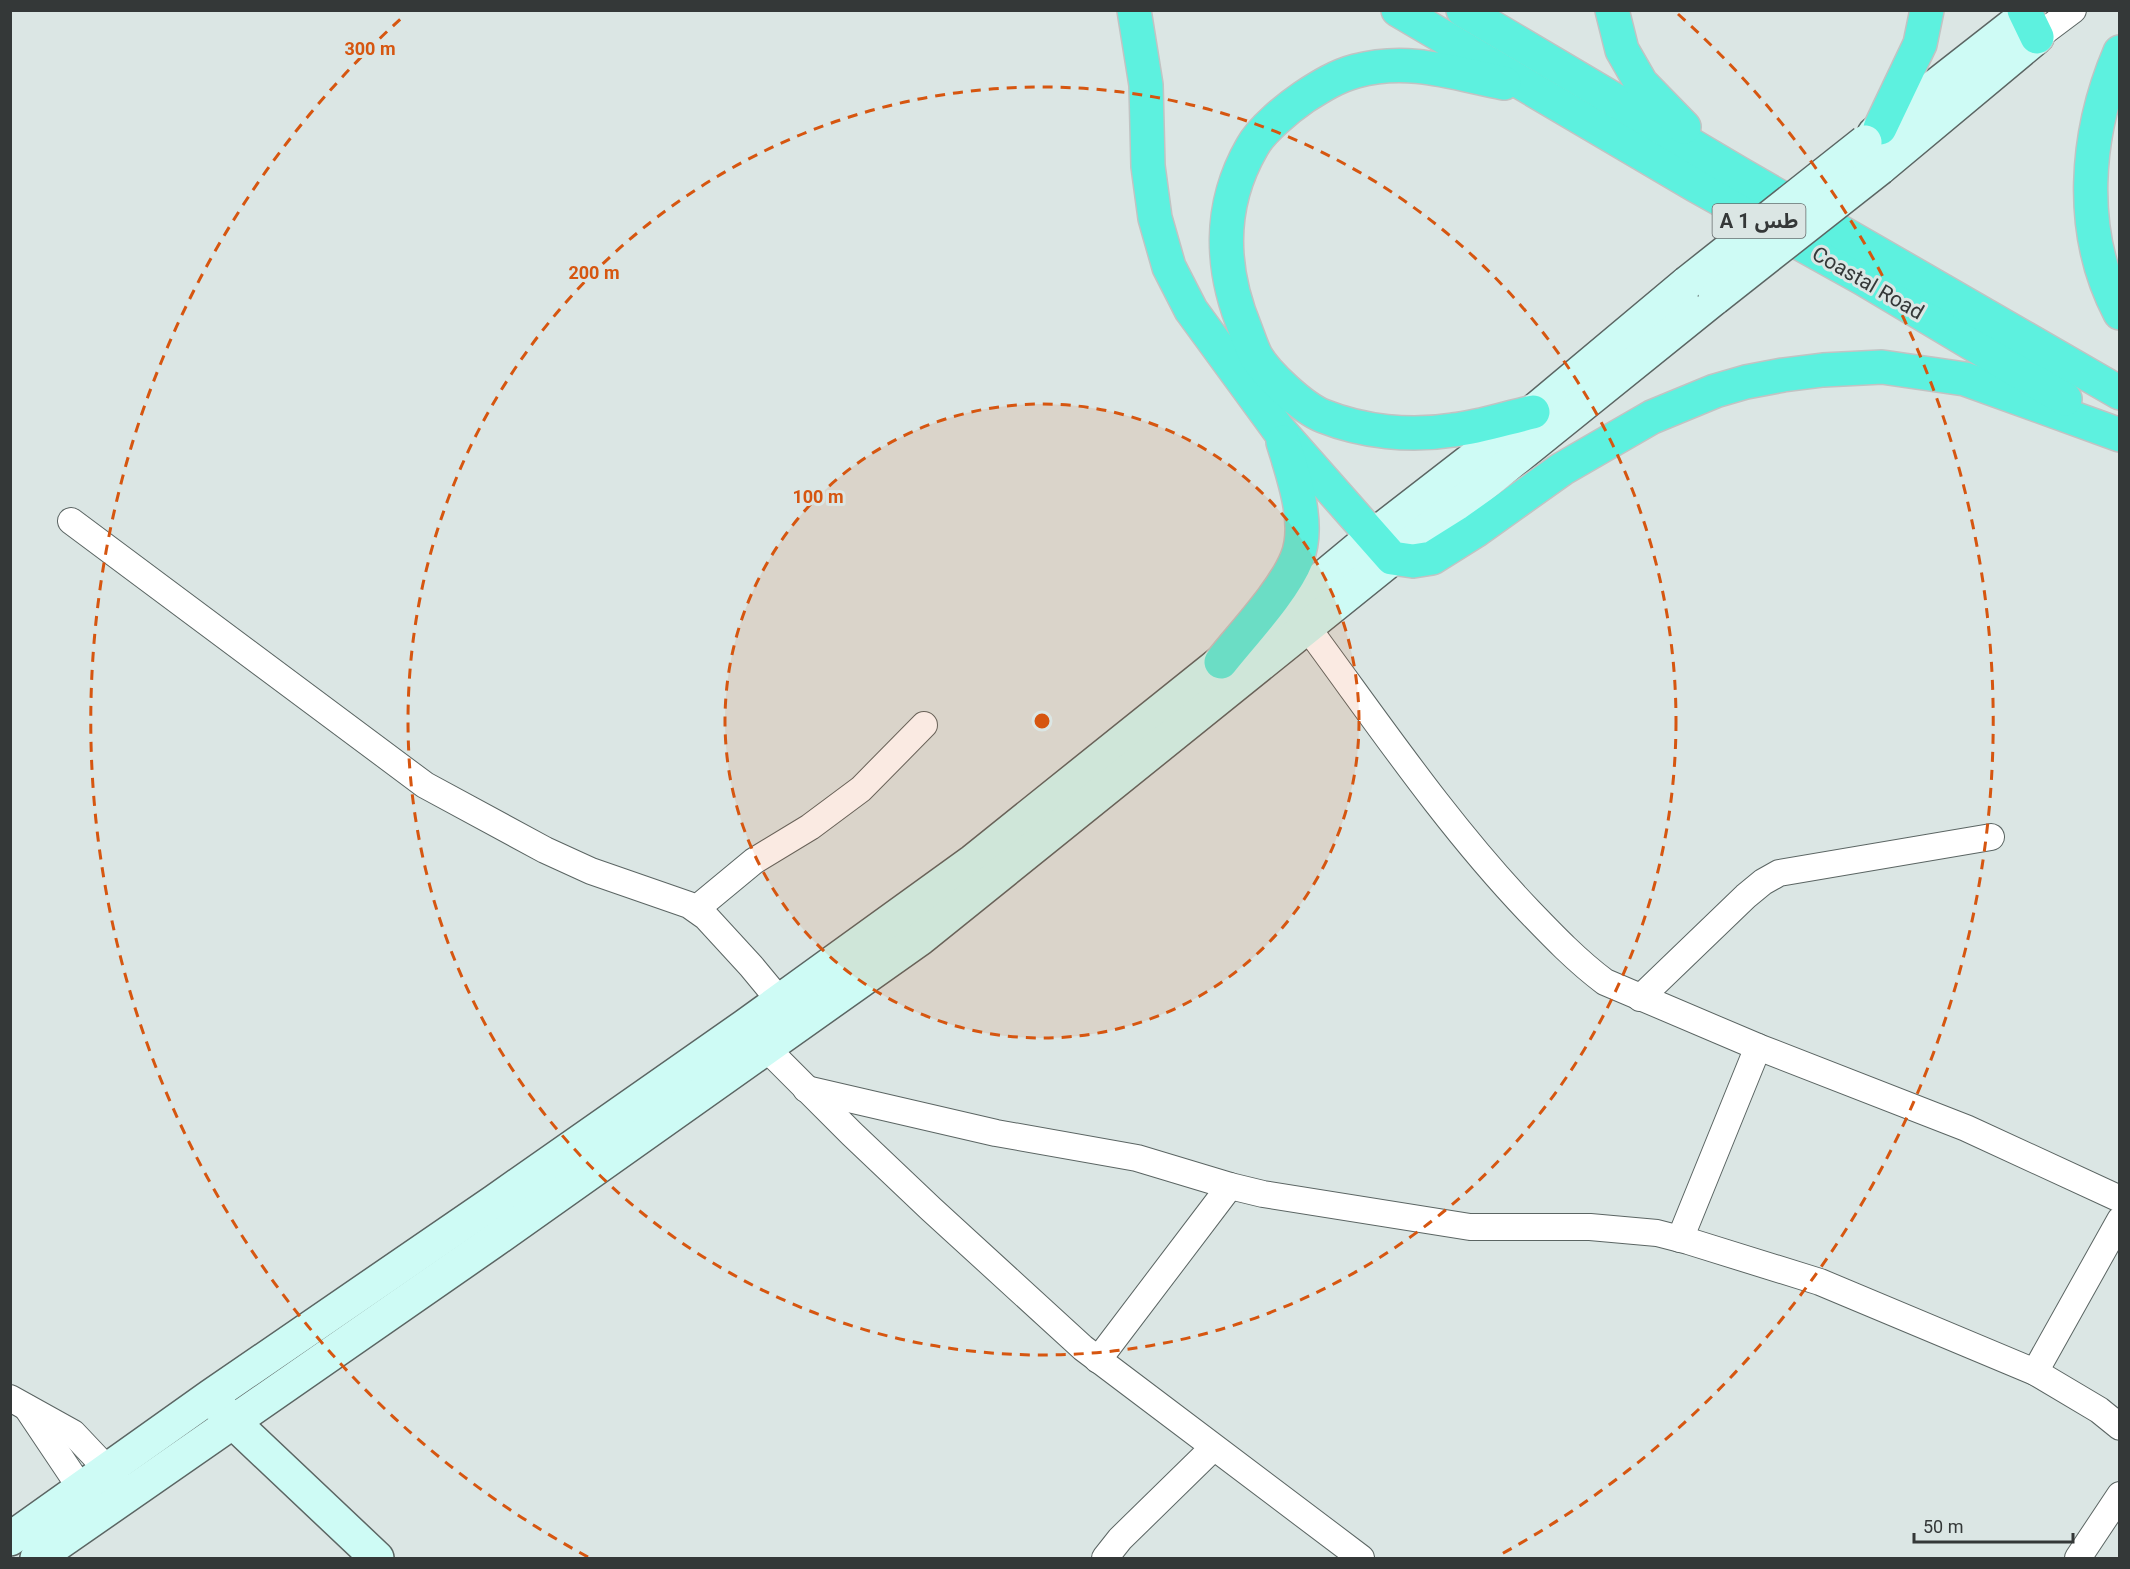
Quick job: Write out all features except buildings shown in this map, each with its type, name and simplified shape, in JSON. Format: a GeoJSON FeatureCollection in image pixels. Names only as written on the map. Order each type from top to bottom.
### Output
{"type":"FeatureCollection","features":[{"type":"Feature","properties":{"kind":"highway"},"geometry":{"type":"LineString","coordinates":[[1134,10],[1146,85],[1148,166],[1155,218],[1169,267],[1191,310],[1278,429],[1383,547],[1413,561],[1432,558],[1475,531],[1562,469],[1652,417],[1746,382],[1783,375],[1882,367],[1965,379],[2120,433]]}},
{"type":"Feature","properties":{"kind":"highway","name":"Coastal Road"},"geometry":{"type":"LineString","coordinates":[[1398,10],[1695,185],[1864,279],[2120,433]]}},
{"type":"Feature","properties":{"kind":"highway","name":"Coastal Road"},"geometry":{"type":"LineString","coordinates":[[1463,10],[1740,174],[2120,393]]}},
{"type":"Feature","properties":{"kind":"highway"},"geometry":{"type":"LineString","coordinates":[[1612,10],[1622,50],[1641,83],[1680,123],[1740,174]]}},
{"type":"Feature","properties":{"kind":"highway"},"geometry":{"type":"LineString","coordinates":[[1875,146],[1920,44],[1927,10]]}},
{"type":"Feature","properties":{"kind":"highway"},"geometry":{"type":"LineString","coordinates":[[2120,52],[2109,77],[2099,115],[2092,153],[2090,193],[2093,232],[2102,269],[2120,313]]}},
{"type":"Feature","properties":{"kind":"highway"},"geometry":{"type":"LineString","coordinates":[[1526,86],[1414,64],[1384,65],[1330,80],[1283,111],[1252,145],[1236,182],[1228,211],[1226,262],[1237,309],[1257,357],[1290,393],[1322,415],[1346,423],[1398,434],[1453,430],[1533,412]]}},
{"type":"Feature","properties":{"kind":"highway"},"geometry":{"type":"LineString","coordinates":[[1221,662],[1287,579],[1298,556],[1302,532],[1297,485],[1278,429]]}},
{"type":"Feature","properties":{"kind":"main road"},"geometry":{"type":"LineString","coordinates":[[37,1558],[90,1502],[108,1470],[211,1396],[505,1195],[780,1001],[973,861],[1221,662],[1383,547],[1701,290],[2030,18]]}},
{"type":"Feature","properties":{"kind":"main road"},"geometry":{"type":"LineString","coordinates":[[10,1539],[90,1502],[128,1495],[492,1242],[921,938],[1307,627],[1383,547],[1533,412],[1701,290]]}},
{"type":"Feature","properties":{"kind":"main road"},"geometry":{"type":"LineString","coordinates":[[211,1396],[232,1421],[377,1558]]}},
{"type":"Feature","properties":{"kind":"street"},"geometry":{"type":"LineString","coordinates":[[2030,18],[2073,10]]}},
{"type":"Feature","properties":{"kind":"street"},"geometry":{"type":"LineString","coordinates":[[71,521],[425,785],[545,850],[591,871],[675,899],[696,909],[751,966],[780,1001]]}},
{"type":"Feature","properties":{"kind":"street"},"geometry":{"type":"LineString","coordinates":[[1307,627],[1426,788],[1495,874],[1584,966],[1605,982],[1758,1047],[1966,1128],[2120,1199]]}},
{"type":"Feature","properties":{"kind":"street"},"geometry":{"type":"LineString","coordinates":[[696,909],[754,861],[810,827],[861,789],[924,724]]}},
{"type":"Feature","properties":{"kind":"street"},"geometry":{"type":"LineString","coordinates":[[1640,998],[1746,896],[1779,873],[1991,837]]}},
{"type":"Feature","properties":{"kind":"street"},"geometry":{"type":"LineString","coordinates":[[765,1047],[1019,1292],[1098,1360],[1361,1558]]}},
{"type":"Feature","properties":{"kind":"street"},"geometry":{"type":"LineString","coordinates":[[1680,1239],[1758,1047]]}},
{"type":"Feature","properties":{"kind":"street"},"geometry":{"type":"LineString","coordinates":[[806,1089],[996,1132],[1137,1158],[1263,1194],[1470,1227],[1590,1227],[1657,1233],[1820,1282],[2035,1371],[2099,1410],[2120,1427]]}},
{"type":"Feature","properties":{"kind":"street"},"geometry":{"type":"LineString","coordinates":[[1098,1360],[1230,1186]]}},
{"type":"Feature","properties":{"kind":"street"},"geometry":{"type":"LineString","coordinates":[[2035,1371],[2120,1220]]}},
{"type":"Feature","properties":{"kind":"street"},"geometry":{"type":"LineString","coordinates":[[18,1402],[73,1433],[128,1495]]}},
{"type":"Feature","properties":{"kind":"street"},"geometry":{"type":"LineString","coordinates":[[18,1402],[90,1502]]}},
{"type":"Feature","properties":{"kind":"street"},"geometry":{"type":"LineString","coordinates":[[1105,1558],[1120,1539],[1213,1448]]}},
{"type":"Feature","properties":{"kind":"street"},"geometry":{"type":"LineString","coordinates":[[2078,1558],[2120,1496]]}}]}
